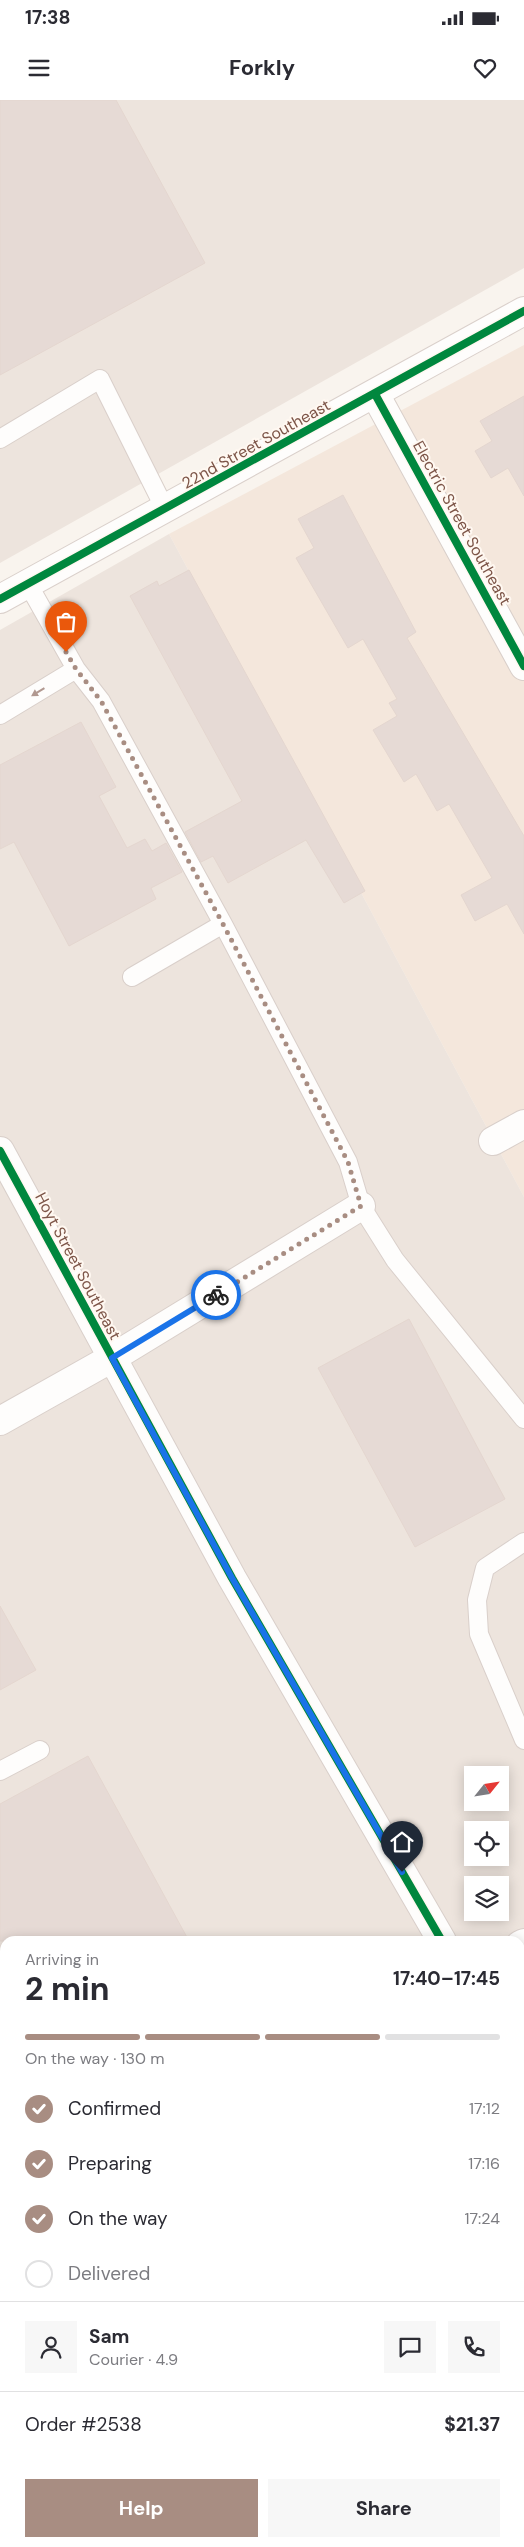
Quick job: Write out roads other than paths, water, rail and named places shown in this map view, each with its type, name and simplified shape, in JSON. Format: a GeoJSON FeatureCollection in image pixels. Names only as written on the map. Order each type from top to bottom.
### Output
{"type":"FeatureCollection","features":[{"type":"Feature","properties":{"kind":"street","name":"22nd Street Southeast"},"geometry":{"type":"LineString","coordinates":[[0,599],[524,311]]}},
{"type":"Feature","properties":{"kind":"street","name":"Electric Street Southeast"},"geometry":{"type":"LineString","coordinates":[[376,394],[524,666]]}},
{"type":"Feature","properties":{"kind":"street"},"geometry":{"type":"LineString","coordinates":[[493,1141],[524,1124]]}},
{"type":"Feature","properties":{"kind":"street","name":"Hoyt Street Southeast"},"geometry":{"type":"LineString","coordinates":[[0,1151],[232,1578],[439,1936]]}},
{"type":"Feature","properties":{"kind":"street"},"geometry":{"type":"LineString","coordinates":[[0,1421],[112,1358],[361,1206]]}},
{"type":"Feature","properties":{"kind":"lane"},"geometry":{"type":"LineString","coordinates":[[0,439],[100,379],[165,509]]}},
{"type":"Feature","properties":{"kind":"lane"},"geometry":{"type":"LineString","coordinates":[[28,584],[76,669],[101,701],[223,924],[348,1162],[361,1206],[395,1260],[524,1419]]}},
{"type":"Feature","properties":{"kind":"lane"},"geometry":{"type":"LineString","coordinates":[[0,715],[76,669]]}},
{"type":"Feature","properties":{"kind":"lane"},"geometry":{"type":"LineString","coordinates":[[132,977],[223,924]]}},
{"type":"Feature","properties":{"kind":"lane"},"geometry":{"type":"LineString","coordinates":[[524,1542],[485,1568],[477,1600],[479,1634],[524,1740]]}},
{"type":"Feature","properties":{"kind":"lane"},"geometry":{"type":"LineString","coordinates":[[0,1771],[40,1750]]}}]}
